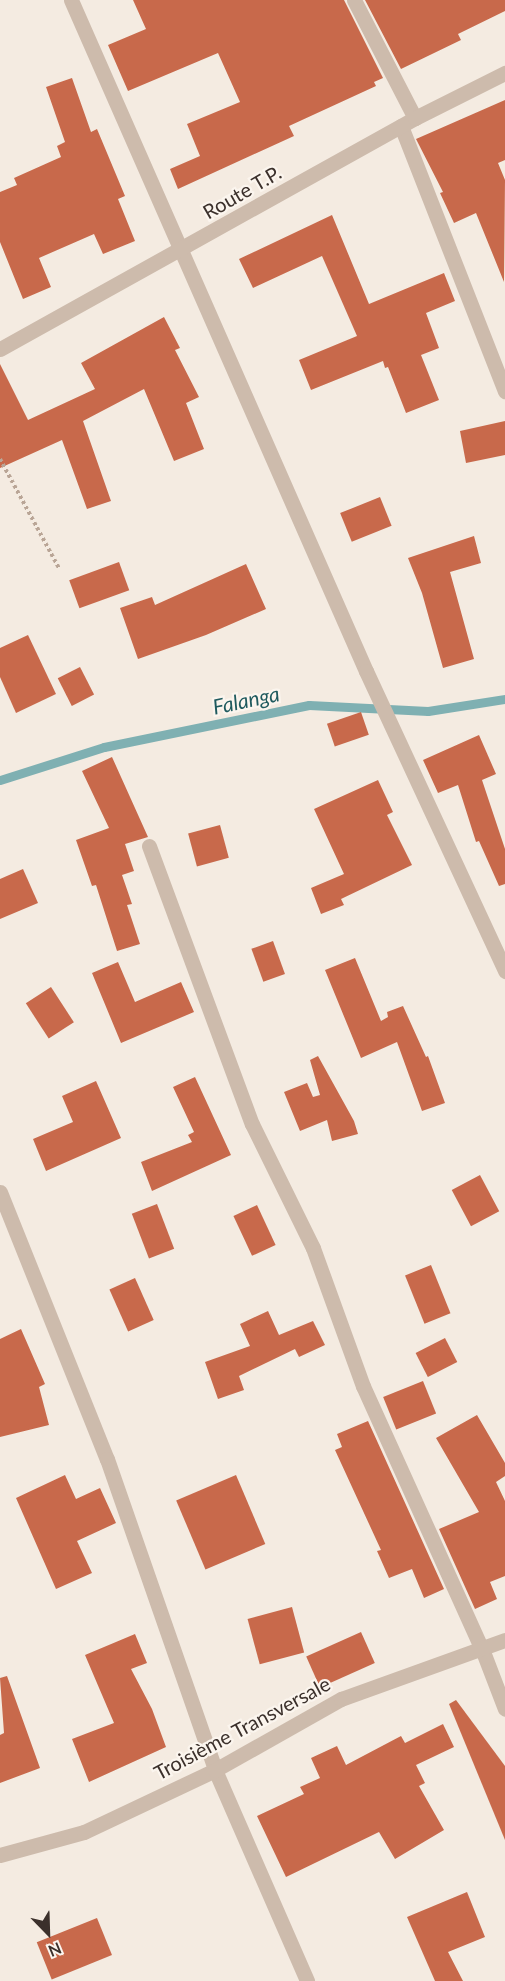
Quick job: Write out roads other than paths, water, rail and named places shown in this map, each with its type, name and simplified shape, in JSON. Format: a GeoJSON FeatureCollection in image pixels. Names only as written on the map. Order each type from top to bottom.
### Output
{"type":"FeatureCollection","features":[{"type":"Feature","properties":{"kind":"street"},"geometry":{"type":"LineString","coordinates":[[71,0],[366,671],[505,971]]}},
{"type":"Feature","properties":{"kind":"street"},"geometry":{"type":"LineString","coordinates":[[354,0],[415,118]]}},
{"type":"Feature","properties":{"kind":"street","name":"Route T.P."},"geometry":{"type":"LineString","coordinates":[[0,350],[415,118],[505,73]]}},
{"type":"Feature","properties":{"kind":"street"},"geometry":{"type":"LineString","coordinates":[[401,126],[505,391]]}},
{"type":"Feature","properties":{"kind":"street"},"geometry":{"type":"LineString","coordinates":[[149,846],[252,1124],[313,1248],[363,1386],[482,1649],[505,1709]]}},
{"type":"Feature","properties":{"kind":"street"},"geometry":{"type":"LineString","coordinates":[[0,1192],[107,1459],[215,1770],[307,1981]]}},
{"type":"Feature","properties":{"kind":"street","name":"Troisième Transversale"},"geometry":{"type":"LineString","coordinates":[[0,1855],[84,1832],[215,1770],[341,1699],[505,1640]]}},
{"type":"Feature","properties":{"kind":"waterway","name":"Falanga"},"geometry":{"type":"LineString","coordinates":[[0,780],[104,747],[309,705],[428,711],[505,699]]}}]}
